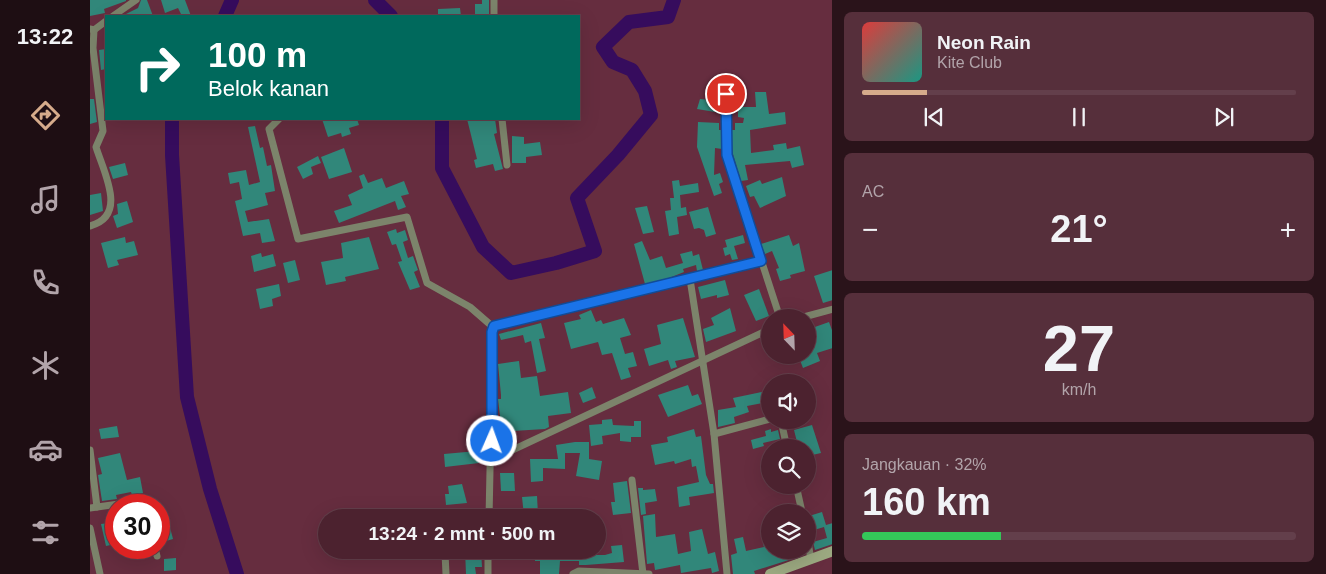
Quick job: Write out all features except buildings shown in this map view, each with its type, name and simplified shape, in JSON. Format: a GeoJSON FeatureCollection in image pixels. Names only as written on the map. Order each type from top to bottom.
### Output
{"type":"FeatureCollection","features":[{"type":"Feature","properties":{"kind":"main road"},"geometry":{"type":"LineString","coordinates":[[770,574],[832,551]]}},
{"type":"Feature","properties":{"kind":"street"},"geometry":{"type":"LineString","coordinates":[[114,15],[136,0]]}},
{"type":"Feature","properties":{"kind":"street"},"geometry":{"type":"LineString","coordinates":[[494,0],[494,15]]}},
{"type":"Feature","properties":{"kind":"street"},"geometry":{"type":"LineString","coordinates":[[90,226],[98,224],[112,209],[112,200],[93,148],[103,131],[92,29],[105,22]]}},
{"type":"Feature","properties":{"kind":"street"},"geometry":{"type":"LineString","coordinates":[[726,94],[727,155],[777,309]]}},
{"type":"Feature","properties":{"kind":"street"},"geometry":{"type":"LineString","coordinates":[[278,120],[269,129],[298,239],[407,216],[427,282],[470,307],[493,327],[489,509]]}},
{"type":"Feature","properties":{"kind":"street"},"geometry":{"type":"LineString","coordinates":[[502,120],[507,165]]}},
{"type":"Feature","properties":{"kind":"street"},"geometry":{"type":"LineString","coordinates":[[493,327],[761,261]]}},
{"type":"Feature","properties":{"kind":"street"},"geometry":{"type":"LineString","coordinates":[[690,279],[714,434],[727,574]]}},
{"type":"Feature","properties":{"kind":"street"},"geometry":{"type":"LineString","coordinates":[[816,314],[832,309]]}},
{"type":"Feature","properties":{"kind":"street"},"geometry":{"type":"LineString","coordinates":[[491,460],[612,404],[702,359],[761,333]]}},
{"type":"Feature","properties":{"kind":"street"},"geometry":{"type":"LineString","coordinates":[[714,434],[761,421]]}},
{"type":"Feature","properties":{"kind":"street"},"geometry":{"type":"LineString","coordinates":[[90,450],[94,507]]}},
{"type":"Feature","properties":{"kind":"street"},"geometry":{"type":"LineString","coordinates":[[632,480],[643,574]]}},
{"type":"Feature","properties":{"kind":"street"},"geometry":{"type":"LineString","coordinates":[[90,528],[100,574]]}},
{"type":"Feature","properties":{"kind":"street"},"geometry":{"type":"LineString","coordinates":[[445,559],[446,574]]}},
{"type":"Feature","properties":{"kind":"street"},"geometry":{"type":"LineString","coordinates":[[488,559],[488,574]]}},
{"type":"Feature","properties":{"kind":"street"},"geometry":{"type":"LineString","coordinates":[[573,574],[579,571],[649,574]]}},
{"type":"Feature","properties":{"kind":"waterway"},"geometry":{"type":"LineString","coordinates":[[225,15],[232,0]]}},
{"type":"Feature","properties":{"kind":"waterway"},"geometry":{"type":"LineString","coordinates":[[375,0],[390,15]]}},
{"type":"Feature","properties":{"kind":"waterway"},"geometry":{"type":"LineString","coordinates":[[442,120],[442,168],[483,247],[511,273],[556,263],[595,251],[577,198],[618,155],[651,115],[645,91],[632,70],[613,62],[603,47],[629,22],[668,17],[674,0]]}},
{"type":"Feature","properties":{"kind":"waterway"},"geometry":{"type":"LineString","coordinates":[[172,120],[172,155],[187,397],[210,489],[237,574]]}},
{"type":"Feature","properties":{"kind":"route"},"geometry":{"type":"LineString","coordinates":[[492,441],[492,332],[494,326],[761,261],[727,155],[725,135],[726,94]]}}]}
